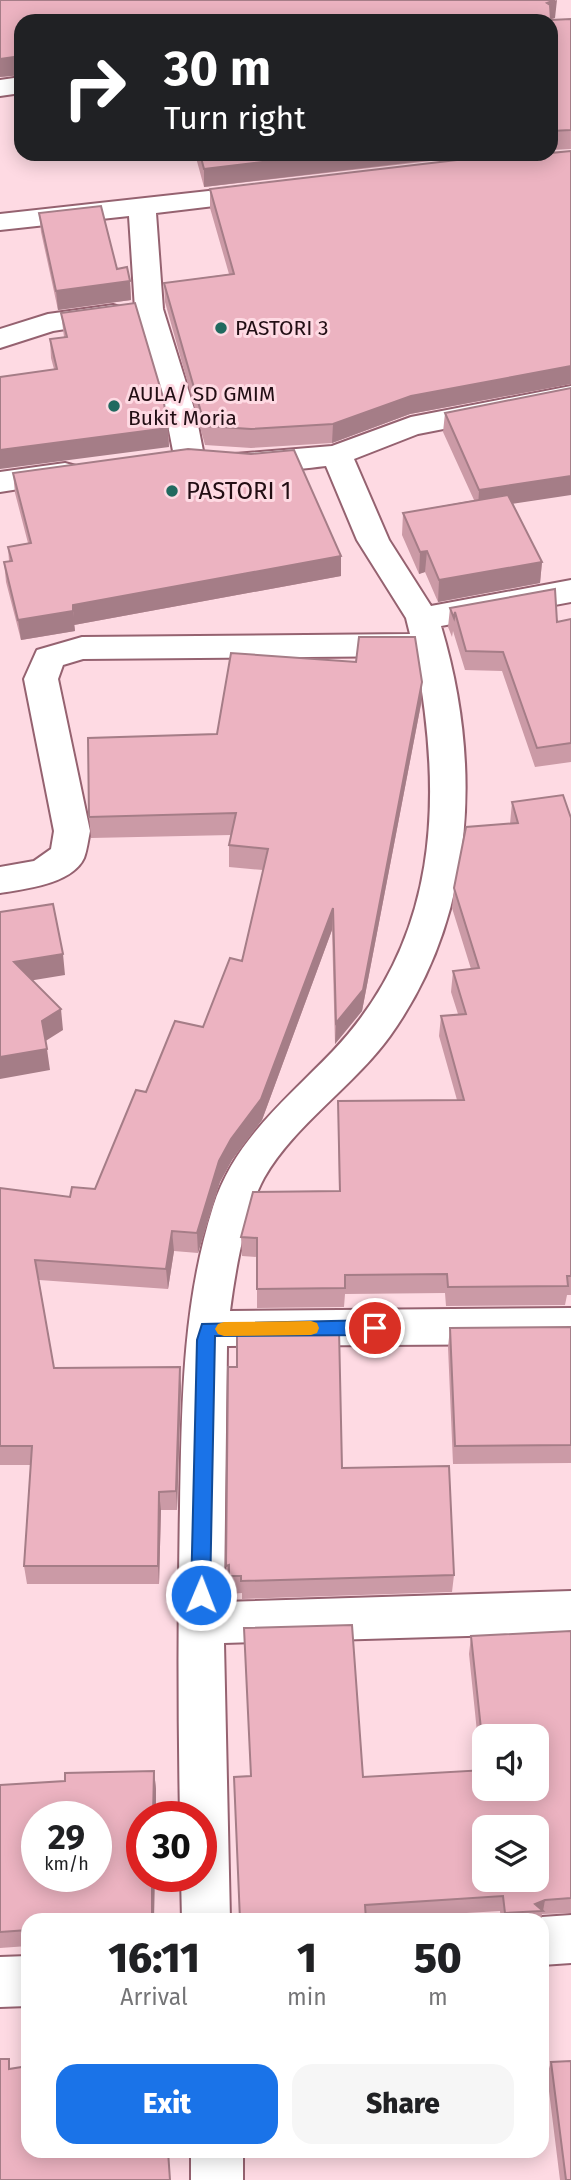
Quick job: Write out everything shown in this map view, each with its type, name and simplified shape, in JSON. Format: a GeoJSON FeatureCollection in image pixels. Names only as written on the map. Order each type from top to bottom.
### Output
{"type":"FeatureCollection","features":[{"type":"Feature","properties":{"kind":"street"},"geometry":{"type":"LineString","coordinates":[[0,222],[290,189]]}},
{"type":"Feature","properties":{"kind":"street"},"geometry":{"type":"LineString","coordinates":[[142,205],[149,309],[181,415],[189,456]]}},
{"type":"Feature","properties":{"kind":"street"},"geometry":{"type":"LineString","coordinates":[[0,339],[48,323],[149,309]]}},
{"type":"Feature","properties":{"kind":"street"},"geometry":{"type":"LineString","coordinates":[[158,460],[189,456],[251,461],[337,455],[411,426],[571,395]]}},
{"type":"Feature","properties":{"kind":"street"},"geometry":{"type":"LineString","coordinates":[[206,1913],[200,1623],[205,1353],[222,1248],[237,1198],[251,1164],[279,1130],[350,1058],[389,1012],[415,964],[435,902],[448,836],[448,759],[444,719],[426,631],[373,540],[337,455]]}},
{"type":"Feature","properties":{"kind":"street"},"geometry":{"type":"LineString","coordinates":[[0,482],[89,470]]}},
{"type":"Feature","properties":{"kind":"street"},"geometry":{"type":"LineString","coordinates":[[0,880],[43,872],[67,856],[72,831],[41,679],[49,659],[61,652],[82,648],[426,631],[571,591]]}},
{"type":"Feature","properties":{"kind":"street"},"geometry":{"type":"LineString","coordinates":[[208,1329],[571,1326]]}},
{"type":"Feature","properties":{"kind":"street"},"geometry":{"type":"LineString","coordinates":[[200,1623],[571,1612]]}},
{"type":"Feature","properties":{"kind":"street"},"geometry":{"type":"LineString","coordinates":[[549,1941],[571,1939]]}},
{"type":"Feature","properties":{"kind":"street"},"geometry":{"type":"LineString","coordinates":[[0,1982],[21,1981]]}},
{"type":"Feature","properties":{"kind":"street"},"geometry":{"type":"LineString","coordinates":[[217,2158],[217,2180]]}},
{"type":"Feature","properties":{"kind":"building"},"geometry":{"type":"Polygon","coordinates":[[[0,0],[555,0],[547,3],[550,5],[551,14],[14,14],[14,57],[0,59],[0,0]]]}},
{"type":"Feature","properties":{"kind":"building"},"geometry":{"type":"Polygon","coordinates":[[[571,19],[571,130],[558,131],[558,20],[571,19]]]}},
{"type":"Feature","properties":{"kind":"building"},"geometry":{"type":"Polygon","coordinates":[[[571,151],[571,366],[411,396],[333,424],[251,429],[205,426],[164,283],[234,274],[210,189],[448,161],[558,161],[558,152],[571,151]]]}},
{"type":"Feature","properties":{"kind":"building"},"geometry":{"type":"Polygon","coordinates":[[[202,161],[270,161],[204,169],[202,161]]]}},
{"type":"Feature","properties":{"kind":"building"},"geometry":{"type":"Polygon","coordinates":[[[101,206],[117,269],[127,267],[130,281],[56,291],[39,213],[101,206]]]}},
{"type":"Feature","properties":{"kind":"building"},"geometry":{"type":"Polygon","coordinates":[[[135,303],[163,397],[168,428],[0,450],[0,377],[57,369],[50,339],[67,337],[61,313],[135,303]]]}},
{"type":"Feature","properties":{"kind":"building"},"geometry":{"type":"Polygon","coordinates":[[[571,388],[571,476],[479,490],[445,413],[571,388]]]}},
{"type":"Feature","properties":{"kind":"building"},"geometry":{"type":"Polygon","coordinates":[[[188,449],[251,454],[294,450],[341,556],[73,605],[73,611],[18,620],[4,562],[12,561],[8,547],[31,543],[13,473],[188,449]]]}},
{"type":"Feature","properties":{"kind":"building"},"geometry":{"type":"Polygon","coordinates":[[[508,495],[542,562],[439,580],[427,551],[420,552],[403,513],[508,495]]]}},
{"type":"Feature","properties":{"kind":"building"},"geometry":{"type":"Polygon","coordinates":[[[555,589],[557,622],[571,619],[571,743],[537,748],[503,652],[466,651],[455,612],[454,618],[450,608],[555,589]]]}},
{"type":"Feature","properties":{"kind":"building"},"geometry":{"type":"Polygon","coordinates":[[[359,637],[415,637],[422,682],[363,990],[336,1023],[333,908],[261,1099],[231,1139],[219,1161],[197,1233],[172,1231],[166,1269],[35,1260],[54,1368],[180,1367],[176,1491],[159,1492],[158,1566],[24,1566],[32,1446],[0,1446],[0,1188],[70,1197],[72,1187],[95,1189],[136,1090],[146,1092],[175,1021],[203,1027],[230,958],[242,961],[268,849],[229,845],[236,813],[89,817],[88,738],[217,734],[231,653],[356,662],[359,637]]]}},
{"type":"Feature","properties":{"kind":"building"},"geometry":{"type":"Polygon","coordinates":[[[563,795],[571,818],[571,1276],[567,1276],[568,1286],[448,1287],[447,1274],[345,1275],[345,1288],[257,1289],[257,1238],[241,1237],[253,1192],[340,1191],[338,1101],[464,1100],[441,1016],[466,1014],[453,971],[479,968],[454,888],[466,827],[518,823],[512,802],[563,795]]]}},
{"type":"Feature","properties":{"kind":"building"},"geometry":{"type":"Polygon","coordinates":[[[53,904],[63,954],[14,962],[61,1009],[42,1021],[47,1049],[0,1057],[0,912],[53,904]]]}},
{"type":"Feature","properties":{"kind":"building"},"geometry":{"type":"Polygon","coordinates":[[[571,1327],[571,1445],[455,1446],[450,1328],[571,1327]]]}},
{"type":"Feature","properties":{"kind":"building"},"geometry":{"type":"Polygon","coordinates":[[[339,1329],[342,1468],[449,1466],[454,1575],[241,1581],[241,1576],[229,1576],[229,1565],[226,1566],[228,1367],[237,1367],[237,1331],[339,1329]]]}},
{"type":"Feature","properties":{"kind":"building"},"geometry":{"type":"Polygon","coordinates":[[[352,1625],[363,1777],[472,1771],[472,1801],[549,1801],[549,1724],[480,1724],[471,1636],[571,1631],[571,1898],[545,1900],[535,1904],[543,1911],[505,1913],[503,1896],[365,1905],[366,1913],[240,1913],[234,1777],[251,1776],[244,1628],[352,1625]]]}},
{"type":"Feature","properties":{"kind":"building"},"geometry":{"type":"Polygon","coordinates":[[[154,1771],[153,1801],[126,1801],[126,1892],[152,1892],[152,1913],[21,1913],[21,1930],[0,1932],[0,1785],[65,1781],[65,1773],[154,1771]]]}},
{"type":"Feature","properties":{"kind":"building"},"geometry":{"type":"Polygon","coordinates":[[[0,2059],[9,2059],[9,2069],[21,2067],[21,2158],[168,2158],[170,2180],[0,2180],[0,2059]]]}},
{"type":"Feature","properties":{"kind":"building"},"geometry":{"type":"Polygon","coordinates":[[[571,2061],[571,2180],[566,2180],[551,2062],[571,2061]]]}},
{"type":"Feature","properties":{"kind":"slow traffic"},"geometry":{"type":"LineString","coordinates":[[224,1329],[311,1328]]}},
{"type":"Feature","properties":{"kind":"place","name":"PASTORI 3"},"geometry":{"type":"Point","coordinates":[221,328]}},
{"type":"Feature","properties":{"kind":"place","name":"AULA/ SD GMIM Bukit Moria"},"geometry":{"type":"Point","coordinates":[114,406]}},
{"type":"Feature","properties":{"kind":"place","name":"PASTORI 1"},"geometry":{"type":"Point","coordinates":[172,491]}},
{"type":"Feature","properties":{"kind":"route"},"geometry":{"type":"LineString","coordinates":[[201,1595],[205,1340],[208,1329],[375,1328]]}}]}
